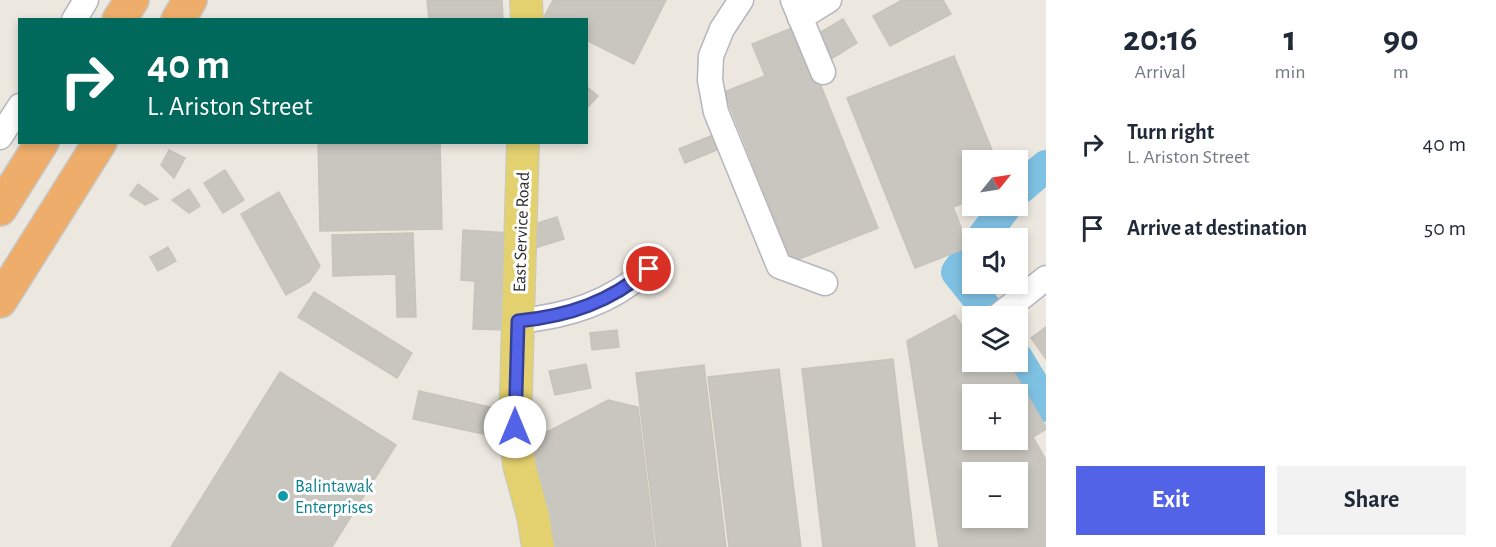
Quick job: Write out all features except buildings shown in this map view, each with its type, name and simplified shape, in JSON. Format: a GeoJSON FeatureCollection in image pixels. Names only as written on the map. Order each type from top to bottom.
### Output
{"type":"FeatureCollection","features":[{"type":"Feature","properties":{"kind":"highway"},"geometry":{"type":"LineString","coordinates":[[120,18],[132,0]]}},
{"type":"Feature","properties":{"kind":"highway"},"geometry":{"type":"LineString","coordinates":[[179,18],[190,0]]}},
{"type":"Feature","properties":{"kind":"highway"},"geometry":{"type":"LineString","coordinates":[[0,209],[41,144]]}},
{"type":"Feature","properties":{"kind":"highway"},"geometry":{"type":"LineString","coordinates":[[0,301],[99,144]]}},
{"type":"Feature","properties":{"kind":"main road"},"geometry":{"type":"LineString","coordinates":[[526,0],[527,18]]}},
{"type":"Feature","properties":{"kind":"main road","name":"East Service Road"},"geometry":{"type":"LineString","coordinates":[[523,144],[515,427],[519,465],[533,516],[538,547]]}},
{"type":"Feature","properties":{"kind":"street"},"geometry":{"type":"LineString","coordinates":[[75,18],[86,0]]}},
{"type":"Feature","properties":{"kind":"street"},"geometry":{"type":"LineString","coordinates":[[741,0],[722,29],[711,56],[710,80],[717,112],[779,266],[825,283]]}},
{"type":"Feature","properties":{"kind":"street"},"geometry":{"type":"LineString","coordinates":[[822,72],[796,9],[829,0]]}},
{"type":"Feature","properties":{"kind":"street"},"geometry":{"type":"LineString","coordinates":[[0,136],[18,109]]}},
{"type":"Feature","properties":{"kind":"street"},"geometry":{"type":"LineString","coordinates":[[518,321],[573,312],[607,299],[649,269]]}},
{"type":"Feature","properties":{"kind":"street"},"geometry":{"type":"LineString","coordinates":[[1011,306],[1046,278]]}},
{"type":"Feature","properties":{"kind":"waterway"},"geometry":{"type":"LineString","coordinates":[[1028,182],[1046,166]]}},
{"type":"Feature","properties":{"kind":"waterway"},"geometry":{"type":"LineString","coordinates":[[990,228],[998,216]]}},
{"type":"Feature","properties":{"kind":"waterway"},"geometry":{"type":"LineString","coordinates":[[962,265],[957,272],[962,278]]}},
{"type":"Feature","properties":{"kind":"waterway"},"geometry":{"type":"LineString","coordinates":[[974,294],[984,306]]}},
{"type":"Feature","properties":{"kind":"waterway"},"geometry":{"type":"LineString","coordinates":[[1025,372],[1046,406]]}},
{"type":"Feature","properties":{"kind":"place","name":"Balintawak Enterprises"},"geometry":{"type":"Point","coordinates":[283,496]}},
{"type":"Feature","properties":{"kind":"route"},"geometry":{"type":"LineString","coordinates":[[515,427],[518,321],[573,312],[607,299],[649,269]]}}]}
